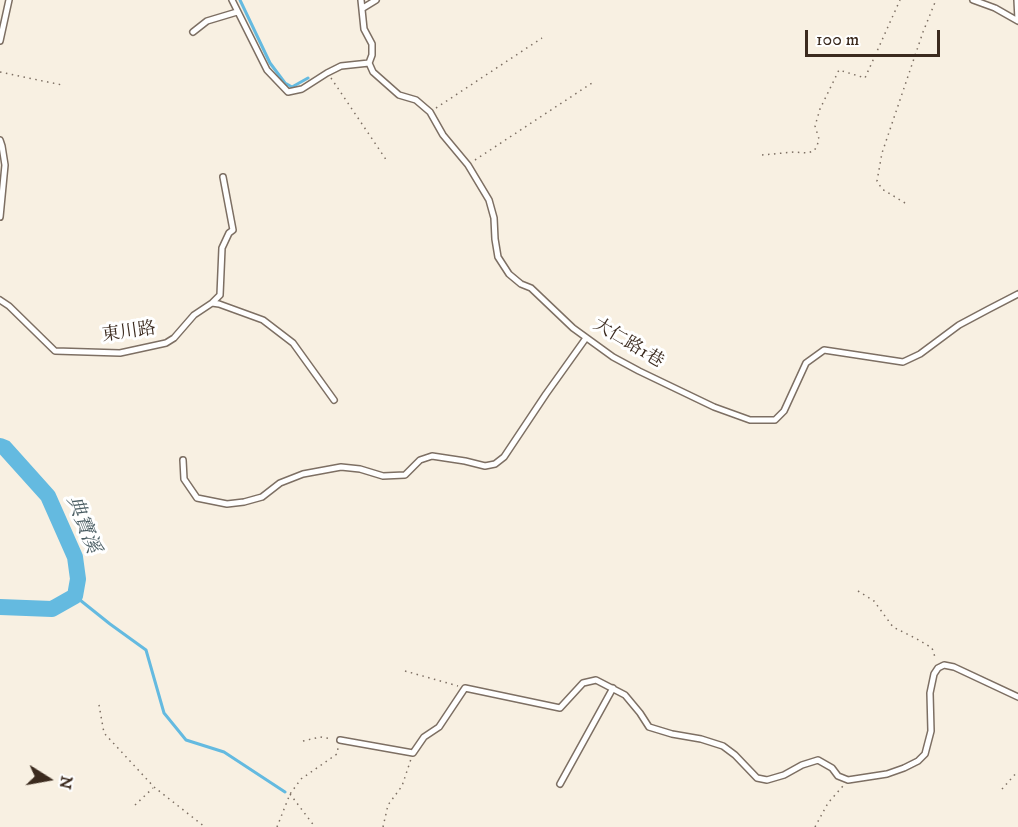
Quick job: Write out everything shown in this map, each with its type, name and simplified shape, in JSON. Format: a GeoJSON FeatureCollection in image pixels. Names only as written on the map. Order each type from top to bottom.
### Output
{"type":"FeatureCollection","features":[{"type":"Feature","properties":{"kind":"lane"},"geometry":{"type":"LineString","coordinates":[[0,41],[9,0]]}},
{"type":"Feature","properties":{"kind":"lane"},"geometry":{"type":"LineString","coordinates":[[232,0],[267,70],[288,92],[302,89],[327,72],[341,66],[369,63],[372,44],[364,29],[361,0]]}},
{"type":"Feature","properties":{"kind":"lane"},"geometry":{"type":"LineString","coordinates":[[363,8],[376,0]]}},
{"type":"Feature","properties":{"kind":"lane"},"geometry":{"type":"LineString","coordinates":[[973,0],[1018,20]]}},
{"type":"Feature","properties":{"kind":"lane"},"geometry":{"type":"LineString","coordinates":[[1017,0],[1018,20]]}},
{"type":"Feature","properties":{"kind":"lane"},"geometry":{"type":"LineString","coordinates":[[193,32],[207,21],[237,12]]}},
{"type":"Feature","properties":{"kind":"lane","name":"大仁路1巷"},"geometry":{"type":"LineString","coordinates":[[369,63],[373,72],[385,84],[399,94],[416,100],[430,112],[443,135],[468,165],[489,200],[494,218],[498,257],[509,274],[521,284],[531,288],[573,328],[621,362],[714,406],[750,420],[775,420],[784,411],[806,363],[824,350],[903,362],[921,354],[959,325],[1018,294]]}},
{"type":"Feature","properties":{"kind":"lane"},"geometry":{"type":"LineString","coordinates":[[0,140],[5,165],[0,217]]}},
{"type":"Feature","properties":{"kind":"lane"},"geometry":{"type":"LineString","coordinates":[[223,177],[233,230],[229,233],[222,248],[220,295],[212,303],[263,320],[273,327],[292,343],[334,400]]}},
{"type":"Feature","properties":{"kind":"lane","name":"東川路"},"geometry":{"type":"LineString","coordinates":[[0,300],[56,351],[120,353],[166,343],[174,338],[194,315],[212,303]]}},
{"type":"Feature","properties":{"kind":"lane"},"geometry":{"type":"LineString","coordinates":[[183,460],[184,479],[197,498],[227,504],[262,497],[280,483],[303,474],[341,467],[360,469],[383,476],[405,475],[420,460],[432,456],[485,466],[495,464],[504,457],[586,338]]}},
{"type":"Feature","properties":{"kind":"lane"},"geometry":{"type":"LineString","coordinates":[[340,740],[413,753],[424,738],[439,727],[465,688],[560,708],[583,683],[596,680],[625,695],[649,727],[723,746],[757,778],[767,780],[784,776],[802,765],[818,760],[832,768],[838,776],[848,780],[887,774],[918,761],[925,754],[931,731],[930,693],[934,674],[944,665],[954,667],[1018,698]]}},
{"type":"Feature","properties":{"kind":"lane"},"geometry":{"type":"LineString","coordinates":[[560,784],[613,688]]}},
{"type":"Feature","properties":{"kind":"path"},"geometry":{"type":"LineString","coordinates":[[762,155],[814,151],[819,139],[815,126],[820,109],[839,70],[865,78],[900,0]]}},
{"type":"Feature","properties":{"kind":"path"},"geometry":{"type":"LineString","coordinates":[[905,203],[882,189],[877,181],[882,153],[936,0]]}},
{"type":"Feature","properties":{"kind":"path"},"geometry":{"type":"LineString","coordinates":[[430,112],[542,38]]}},
{"type":"Feature","properties":{"kind":"path"},"geometry":{"type":"LineString","coordinates":[[0,72],[62,85]]}},
{"type":"Feature","properties":{"kind":"path"},"geometry":{"type":"LineString","coordinates":[[327,72],[387,161]]}},
{"type":"Feature","properties":{"kind":"path"},"geometry":{"type":"LineString","coordinates":[[468,165],[592,83]]}},
{"type":"Feature","properties":{"kind":"path"},"geometry":{"type":"LineString","coordinates":[[858,591],[873,601],[893,627],[932,648],[938,668]]}},
{"type":"Feature","properties":{"kind":"path"},"geometry":{"type":"LineString","coordinates":[[405,672],[465,688]]}},
{"type":"Feature","properties":{"kind":"path"},"geometry":{"type":"LineString","coordinates":[[99,705],[104,733],[154,787],[205,827]]}},
{"type":"Feature","properties":{"kind":"path"},"geometry":{"type":"LineString","coordinates":[[277,827],[290,794],[301,779],[337,754],[340,740],[320,737],[303,741]]}},
{"type":"Feature","properties":{"kind":"path"},"geometry":{"type":"LineString","coordinates":[[383,827],[388,805],[402,786],[413,753]]}},
{"type":"Feature","properties":{"kind":"path"},"geometry":{"type":"LineString","coordinates":[[1002,789],[1018,771]]}},
{"type":"Feature","properties":{"kind":"path"},"geometry":{"type":"LineString","coordinates":[[815,827],[828,803],[848,780]]}},
{"type":"Feature","properties":{"kind":"path"},"geometry":{"type":"LineString","coordinates":[[135,804],[154,787]]}},
{"type":"Feature","properties":{"kind":"path"},"geometry":{"type":"LineString","coordinates":[[290,794],[315,827]]}},
{"type":"Feature","properties":{"kind":"waterway"},"geometry":{"type":"LineString","coordinates":[[240,0],[270,63],[285,83],[292,87],[308,78]]}},
{"type":"Feature","properties":{"kind":"waterway","name":"典寶溪"},"geometry":{"type":"LineString","coordinates":[[0,446],[5,448],[48,496],[75,557],[78,579],[75,596],[52,609],[0,607]]}},
{"type":"Feature","properties":{"kind":"waterway"},"geometry":{"type":"LineString","coordinates":[[75,596],[146,650],[164,713],[186,740],[224,752],[285,792]]}}]}
